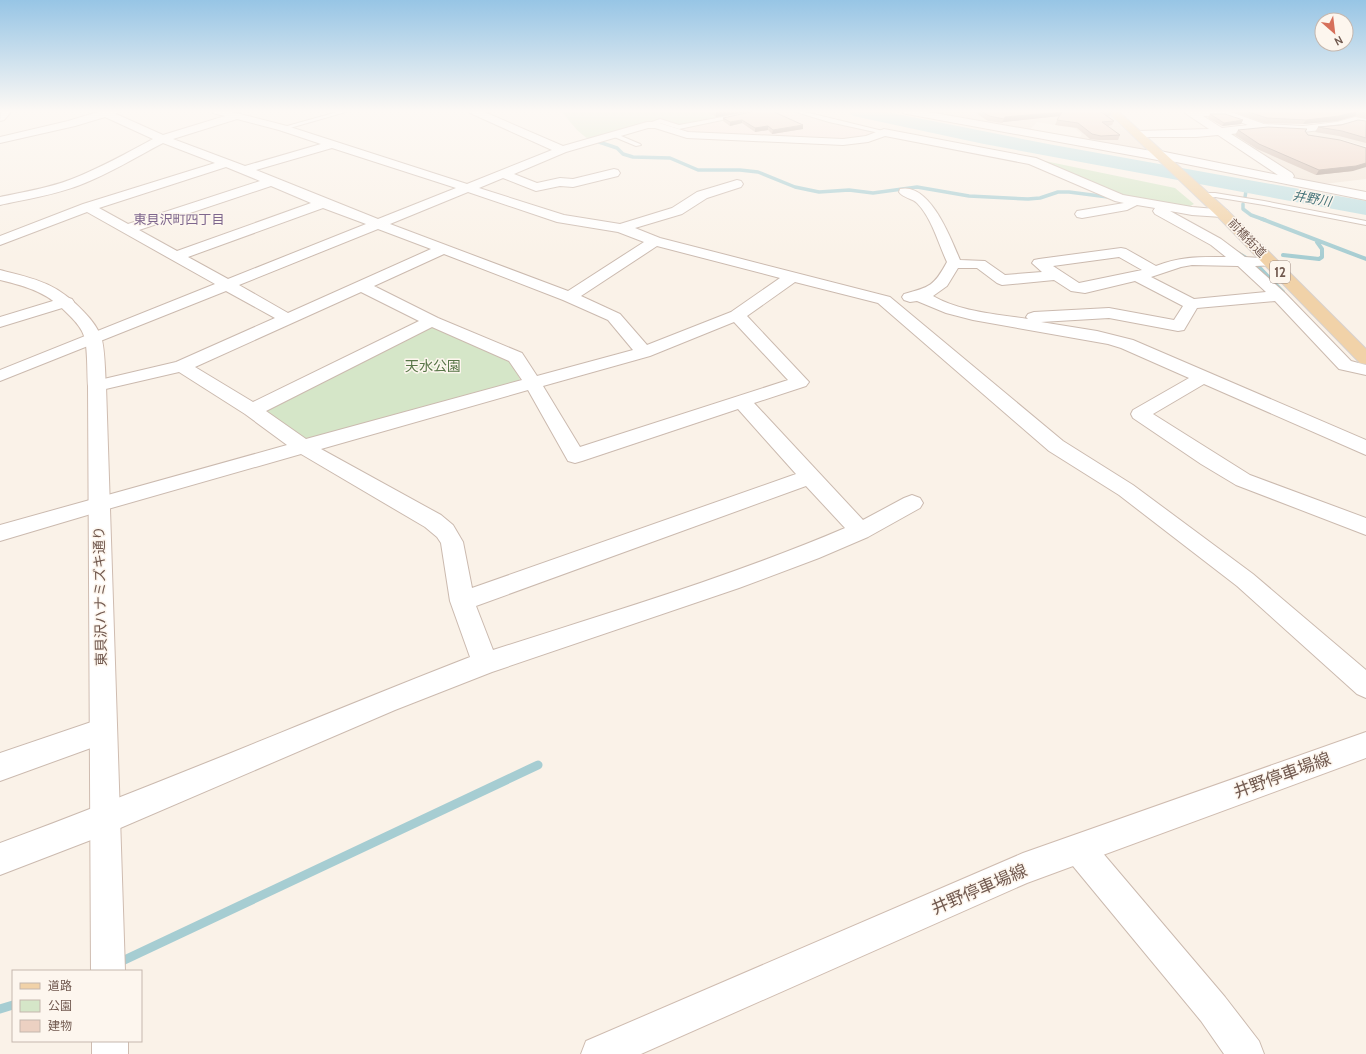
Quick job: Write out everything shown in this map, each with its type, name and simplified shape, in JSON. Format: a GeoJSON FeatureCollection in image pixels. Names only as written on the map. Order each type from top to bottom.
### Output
{"type":"FeatureCollection","features":[{"type":"Feature","properties":{"kind":"main road","name":"12"},"geometry":{"type":"LineString","coordinates":[[1166,160],[1199,190]]}},
{"type":"Feature","properties":{"kind":"main road","name":"前橋街道"},"geometry":{"type":"LineString","coordinates":[[1199,190],[1365,359]]}},
{"type":"Feature","properties":{"kind":"street"},"geometry":{"type":"LineString","coordinates":[[0,201],[49,191],[76,182],[121,160]]}},
{"type":"Feature","properties":{"kind":"street"},"geometry":{"type":"LineString","coordinates":[[219,160],[323,203],[569,297],[614,317],[644,352]]}},
{"type":"Feature","properties":{"kind":"street"},"geometry":{"type":"LineString","coordinates":[[244,170],[278,160]]}},
{"type":"Feature","properties":{"kind":"street"},"geometry":{"type":"LineString","coordinates":[[383,160],[468,188],[522,208],[562,219],[621,228],[654,241],[884,300],[925,295],[940,286],[954,262],[935,220],[921,200],[905,192]]}},
{"type":"Feature","properties":{"kind":"street"},"geometry":{"type":"LineString","coordinates":[[0,376],[93,337],[380,224],[537,160]]}},
{"type":"Feature","properties":{"kind":"street"},"geometry":{"type":"LineString","coordinates":[[1028,160],[1104,192],[1139,202],[1192,211],[1222,213]]}},
{"type":"Feature","properties":{"kind":"street"},"geometry":{"type":"LineString","coordinates":[[1179,160],[1366,196]]}},
{"type":"Feature","properties":{"kind":"street"},"geometry":{"type":"LineString","coordinates":[[1263,160],[1288,176],[1289,181]]}},
{"type":"Feature","properties":{"kind":"street"},"geometry":{"type":"LineString","coordinates":[[0,241],[89,197],[102,202],[227,163]]}},
{"type":"Feature","properties":{"kind":"street"},"geometry":{"type":"LineString","coordinates":[[503,174],[536,187],[560,182],[573,183],[614,173]]}},
{"type":"Feature","properties":{"kind":"street"},"geometry":{"type":"LineString","coordinates":[[76,182],[89,197],[127,229],[288,319]]}},
{"type":"Feature","properties":{"kind":"street"},"geometry":{"type":"LineString","coordinates":[[127,229],[271,182]]}},
{"type":"Feature","properties":{"kind":"street"},"geometry":{"type":"LineString","coordinates":[[621,228],[678,211],[702,195],[737,184]]}},
{"type":"Feature","properties":{"kind":"street"},"geometry":{"type":"LineString","coordinates":[[1082,214],[1127,206],[1139,202],[1211,238],[1242,262],[1279,296],[1345,365],[1365,359]]}},
{"type":"Feature","properties":{"kind":"street"},"geometry":{"type":"LineString","coordinates":[[176,256],[323,203]]}},
{"type":"Feature","properties":{"kind":"street"},"geometry":{"type":"LineString","coordinates":[[569,297],[654,241]]}},
{"type":"Feature","properties":{"kind":"street"},"geometry":{"type":"LineString","coordinates":[[97,386],[182,366],[444,250]]}},
{"type":"Feature","properties":{"kind":"street"},"geometry":{"type":"LineString","coordinates":[[1155,272],[1121,252],[1039,263],[1076,288],[1085,288],[1155,272],[1173,265],[1192,262],[1270,262]]}},
{"type":"Feature","properties":{"kind":"street"},"geometry":{"type":"LineString","coordinates":[[953,264],[980,264],[1002,280],[1056,275]]}},
{"type":"Feature","properties":{"kind":"street","name":"東貝沢ハナミズキ通り"},"geometry":{"type":"LineString","coordinates":[[0,275],[35,284],[66,302],[83,320],[93,337],[97,386],[98,504],[108,970]]}},
{"type":"Feature","properties":{"kind":"street"},"geometry":{"type":"LineString","coordinates":[[0,533],[98,504],[644,352],[737,315],[790,276]]}},
{"type":"Feature","properties":{"kind":"street"},"geometry":{"type":"LineString","coordinates":[[1137,276],[1192,304],[1279,296]]}},
{"type":"Feature","properties":{"kind":"street"},"geometry":{"type":"LineString","coordinates":[[363,287],[432,321],[516,357],[575,456],[800,382],[737,315]]}},
{"type":"Feature","properties":{"kind":"street"},"geometry":{"type":"LineString","coordinates":[[920,296],[948,310],[1020,324],[1103,336],[1127,344],[1366,448]]}},
{"type":"Feature","properties":{"kind":"street"},"geometry":{"type":"LineString","coordinates":[[884,300],[1056,446],[1126,490],[1245,580],[1366,686]]}},
{"type":"Feature","properties":{"kind":"street"},"geometry":{"type":"LineString","coordinates":[[0,322],[66,302]]}},
{"type":"Feature","properties":{"kind":"street"},"geometry":{"type":"LineString","coordinates":[[1020,324],[1035,316],[1109,313],[1178,326],[1192,304]]}},
{"type":"Feature","properties":{"kind":"street"},"geometry":{"type":"LineString","coordinates":[[252,410],[432,321]]}},
{"type":"Feature","properties":{"kind":"street"},"geometry":{"type":"LineString","coordinates":[[182,366],[252,410],[303,447],[433,521],[445,531],[452,542],[462,601],[485,663]]}},
{"type":"Feature","properties":{"kind":"street"},"geometry":{"type":"LineString","coordinates":[[1203,377],[1140,414],[1208,459],[1243,480],[1366,527]]}},
{"type":"Feature","properties":{"kind":"street"},"geometry":{"type":"LineString","coordinates":[[742,402],[860,531]]}},
{"type":"Feature","properties":{"kind":"street"},"geometry":{"type":"LineString","coordinates":[[462,601],[809,477]]}},
{"type":"Feature","properties":{"kind":"street"},"geometry":{"type":"LineString","coordinates":[[0,859],[104,820],[386,702],[485,663],[731,582],[811,552],[860,531],[912,503]]}},
{"type":"Feature","properties":{"kind":"street"},"geometry":{"type":"LineString","coordinates":[[0,767],[103,731]]}},
{"type":"Feature","properties":{"kind":"street","name":"井野停車場線"},"geometry":{"type":"LineString","coordinates":[[600,1054],[1023,869],[1366,745]]}},
{"type":"Feature","properties":{"kind":"street"},"geometry":{"type":"LineString","coordinates":[[1079,848],[1213,1009],[1246,1054]]}},
{"type":"Feature","properties":{"kind":"street"},"geometry":{"type":"LineString","coordinates":[[110,1042],[110,1054]]}},
{"type":"Feature","properties":{"kind":"lane"},"geometry":{"type":"LineString","coordinates":[[1199,190],[1215,195],[1366,223]]}},
{"type":"Feature","properties":{"kind":"shaded area"},"geometry":{"type":"Polygon","coordinates":[[[1266,160],[1366,160],[1366,179],[1315,185],[1297,180],[1266,160]]]}},
{"type":"Feature","properties":{"kind":"green space"},"geometry":{"type":"Polygon","coordinates":[[[1038,160],[1175,188],[1194,204],[1190,206],[1178,206],[1115,194],[1038,160]]]}},
{"type":"Feature","properties":{"kind":"green space","name":"天水公園"},"geometry":{"type":"Polygon","coordinates":[[[438,326],[511,361],[520,379],[518,382],[310,439],[302,439],[265,411],[269,406],[428,327],[438,326]]]}},
{"type":"Feature","properties":{"kind":"building"},"geometry":{"type":"Polygon","coordinates":[[[1296,160],[1366,160],[1366,163],[1356,166],[1319,170],[1296,160]]]}},
{"type":"Feature","properties":{"kind":"waterway"},"geometry":{"type":"LineString","coordinates":[[675,160],[698,170],[740,170],[758,172],[795,187],[819,192],[849,190],[873,193],[917,187],[969,196],[1028,199],[1040,198],[1058,192],[1069,192],[1108,197]]}},
{"type":"Feature","properties":{"kind":"waterway","name":"井野川"},"geometry":{"type":"LineString","coordinates":[[1104,160],[1366,208]]}},
{"type":"Feature","properties":{"kind":"waterway"},"geometry":{"type":"LineString","coordinates":[[1245,197],[1247,185]]}},
{"type":"Feature","properties":{"kind":"waterway"},"geometry":{"type":"LineString","coordinates":[[1243,204],[1243,209],[1251,215],[1265,220]]}},
{"type":"Feature","properties":{"kind":"waterway"},"geometry":{"type":"LineString","coordinates":[[1262,219],[1366,259]]}},
{"type":"Feature","properties":{"kind":"waterway"},"geometry":{"type":"LineString","coordinates":[[1283,255],[1319,259],[1322,257],[1322,249],[1317,242]]}},
{"type":"Feature","properties":{"kind":"waterway"},"geometry":{"type":"LineString","coordinates":[[1236,252],[1256,264],[1283,292]]}},
{"type":"Feature","properties":{"kind":"waterway"},"geometry":{"type":"LineString","coordinates":[[118,963],[538,765]]}},
{"type":"Feature","properties":{"kind":"waterway"},"geometry":{"type":"LineString","coordinates":[[0,1009],[12,1005]]}},
{"type":"Feature","properties":{"kind":"district","name":"東貝沢町四丁目"},"geometry":{"type":"Point","coordinates":[179,219]}}]}
